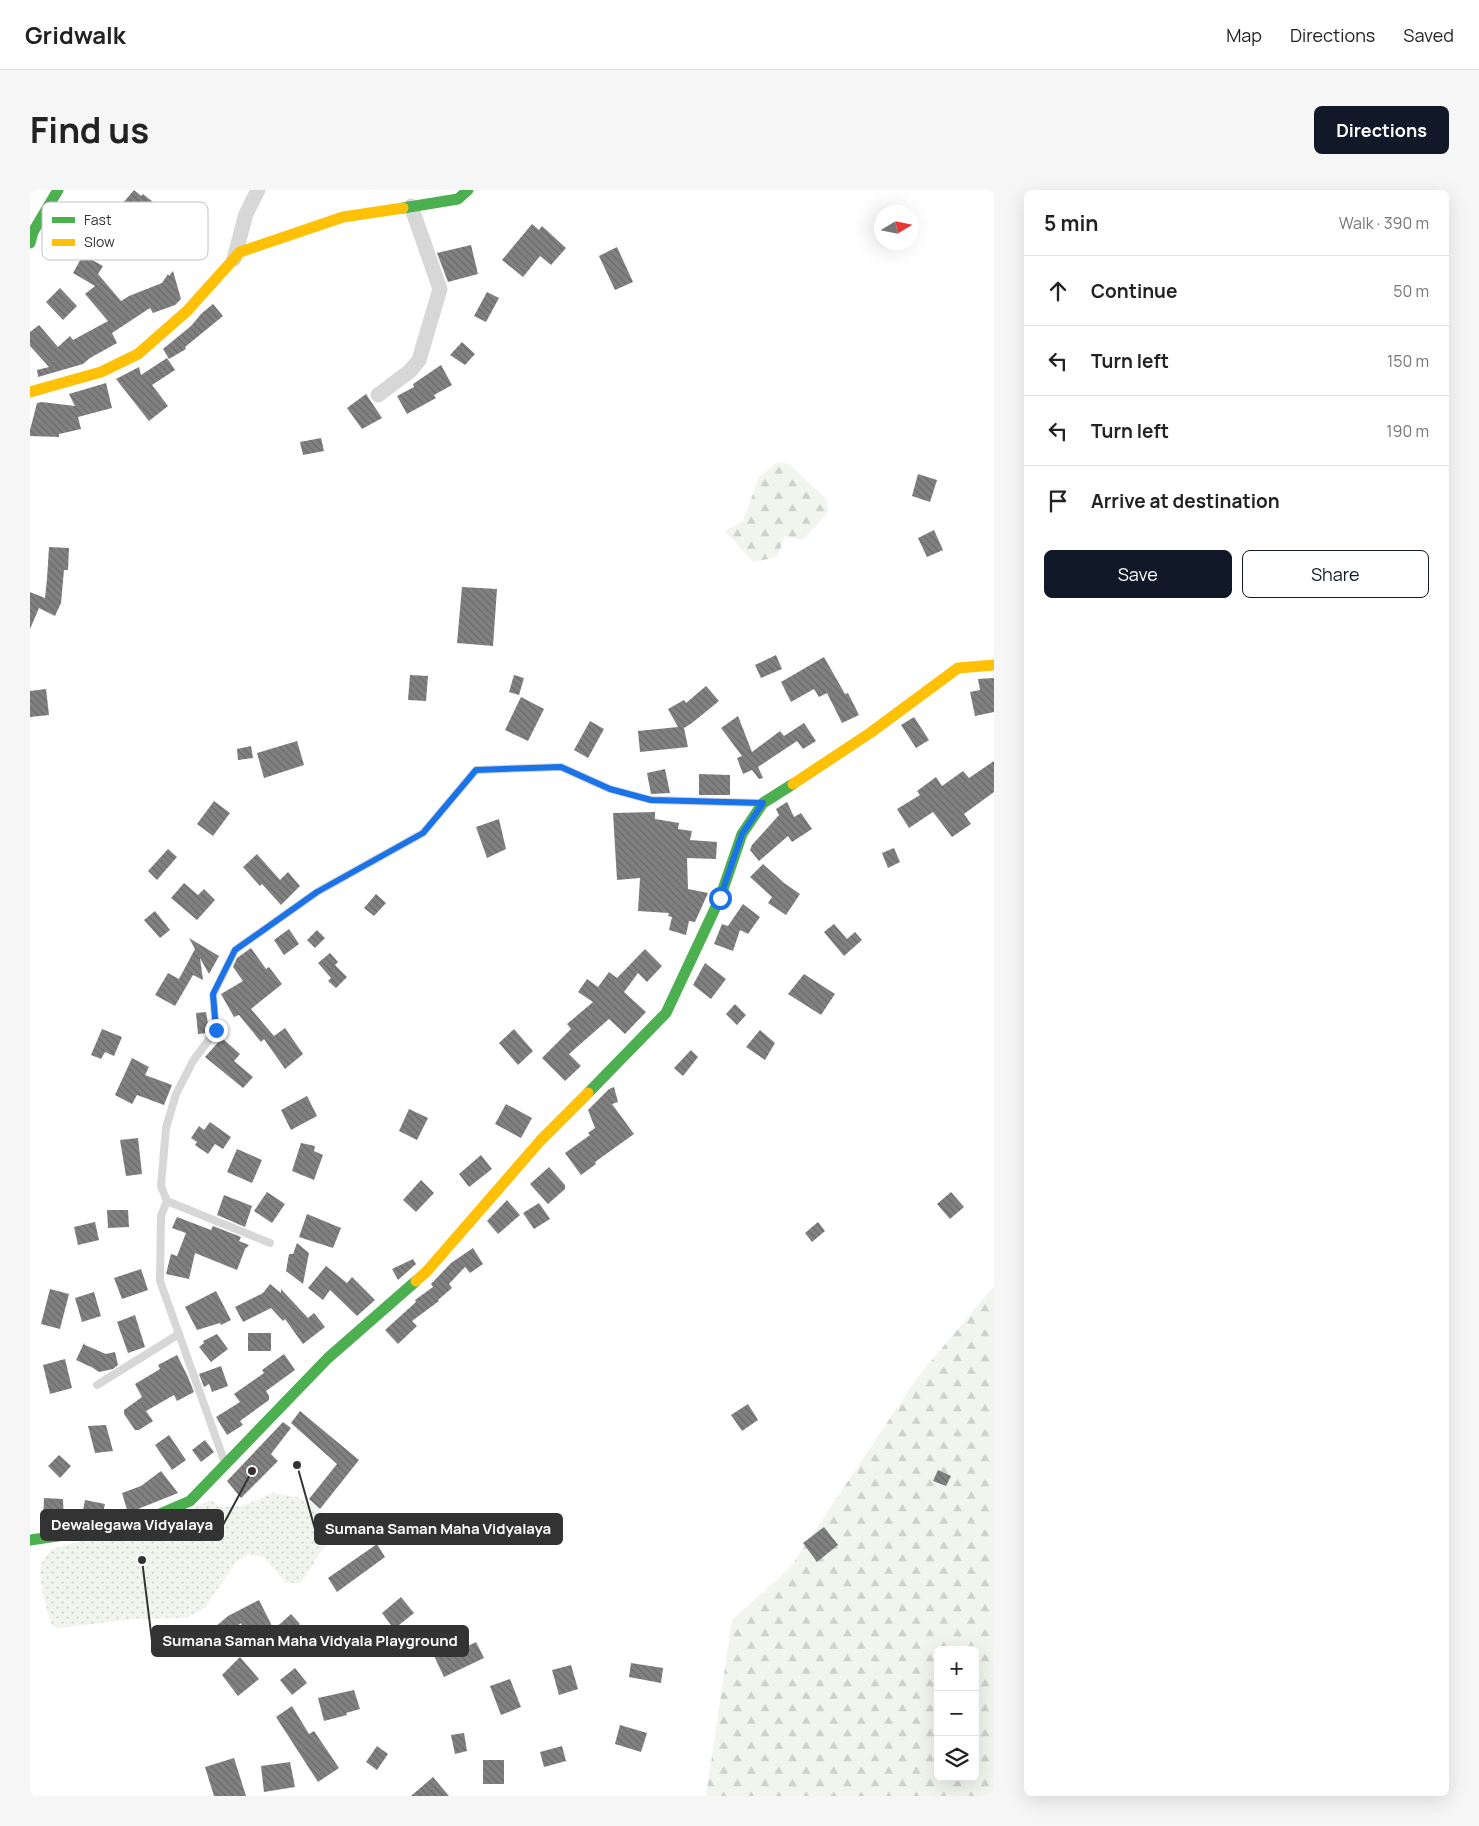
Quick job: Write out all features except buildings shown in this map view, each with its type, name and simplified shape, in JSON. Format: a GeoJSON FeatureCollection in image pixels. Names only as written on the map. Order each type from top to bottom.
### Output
{"type":"FeatureCollection","features":[{"type":"Feature","properties":{"kind":"main road"},"geometry":{"type":"LineString","coordinates":[[51,202],[58,190]]}},
{"type":"Feature","properties":{"kind":"main road"},"geometry":{"type":"LineString","coordinates":[[30,392],[101,372],[138,354],[187,312],[240,252],[343,217],[458,199],[468,190]]}},
{"type":"Feature","properties":{"kind":"main road"},"geometry":{"type":"LineString","coordinates":[[30,243],[33,232],[42,217]]}},
{"type":"Feature","properties":{"kind":"main road"},"geometry":{"type":"LineString","coordinates":[[30,1540],[134,1526],[190,1501],[328,1358],[426,1271],[540,1141],[666,1013],[720,898],[742,834],[763,803],[870,733],[958,668],[994,665]]}},
{"type":"Feature","properties":{"kind":"street"},"geometry":{"type":"LineString","coordinates":[[234,259],[246,214],[258,190]]}},
{"type":"Feature","properties":{"kind":"street"},"geometry":{"type":"LineString","coordinates":[[378,395],[410,372],[419,360],[440,289],[411,206]]}},
{"type":"Feature","properties":{"kind":"lane"},"geometry":{"type":"LineString","coordinates":[[226,1465],[160,1281],[161,1216],[167,1201],[161,1186],[166,1128],[176,1094],[193,1061],[216,1030],[213,994],[235,950],[317,892],[423,833],[476,770],[561,767],[610,789],[651,800],[763,803]]}},
{"type":"Feature","properties":{"kind":"lane"},"geometry":{"type":"LineString","coordinates":[[167,1201],[270,1243]]}},
{"type":"Feature","properties":{"kind":"lane"},"geometry":{"type":"LineString","coordinates":[[97,1385],[179,1334]]}},
{"type":"Feature","properties":{"kind":"green space"},"geometry":{"type":"Polygon","coordinates":[[[778,462],[789,464],[827,500],[828,512],[803,540],[785,536],[777,557],[753,562],[725,531],[743,521],[759,477],[778,462]]]}},
{"type":"Feature","properties":{"kind":"green space"},"geometry":{"type":"Polygon","coordinates":[[[994,1286],[994,1796],[706,1796],[732,1620],[790,1568],[917,1378],[994,1286]]]}},
{"type":"Feature","properties":{"kind":"green space"},"geometry":{"type":"Polygon","coordinates":[[[272,1493],[305,1500],[319,1509],[335,1538],[319,1554],[300,1583],[286,1583],[262,1556],[248,1555],[237,1561],[203,1610],[185,1618],[133,1619],[60,1628],[52,1626],[43,1596],[40,1572],[45,1557],[52,1549],[187,1511],[210,1500],[226,1507],[233,1507],[249,1504],[272,1493]]]}},
{"type":"Feature","properties":{"kind":"traffic: fast"},"geometry":{"type":"LineString","coordinates":[[51,202],[58,190]]}},
{"type":"Feature","properties":{"kind":"traffic: fast"},"geometry":{"type":"LineString","coordinates":[[403,208],[458,199],[468,190]]}},
{"type":"Feature","properties":{"kind":"traffic: fast"},"geometry":{"type":"LineString","coordinates":[[30,243],[33,232],[42,217]]}},
{"type":"Feature","properties":{"kind":"traffic: fast"},"geometry":{"type":"LineString","coordinates":[[588,1093],[666,1013],[720,898],[742,834],[763,803],[793,784]]}},
{"type":"Feature","properties":{"kind":"traffic: fast"},"geometry":{"type":"LineString","coordinates":[[30,1540],[134,1525],[190,1501],[328,1358],[416,1281]]}},
{"type":"Feature","properties":{"kind":"traffic: slow"},"geometry":{"type":"LineString","coordinates":[[30,392],[101,372],[138,354],[187,311],[240,252],[343,217],[403,208]]}},
{"type":"Feature","properties":{"kind":"traffic: slow"},"geometry":{"type":"LineString","coordinates":[[793,784],[870,733],[958,668],[994,665]]}},
{"type":"Feature","properties":{"kind":"traffic: slow"},"geometry":{"type":"LineString","coordinates":[[416,1281],[427,1271],[540,1141],[588,1093]]}},
{"type":"Feature","properties":{"kind":"place","name":"Sumana Saman Maha Vidyalaya"},"geometry":{"type":"Point","coordinates":[297,1465]}},
{"type":"Feature","properties":{"kind":"place","name":"Dewalegawa Vidyalaya"},"geometry":{"type":"Point","coordinates":[252,1471]}},
{"type":"Feature","properties":{"kind":"place","name":"Sumana Saman Maha Vidyala Playground"},"geometry":{"type":"Point","coordinates":[142,1560]}},
{"type":"Feature","properties":{"kind":"route"},"geometry":{"type":"LineString","coordinates":[[216,1030],[213,994],[235,950],[317,892],[423,833],[476,770],[561,767],[610,789],[651,800],[763,803],[742,834],[720,898]]}}]}
